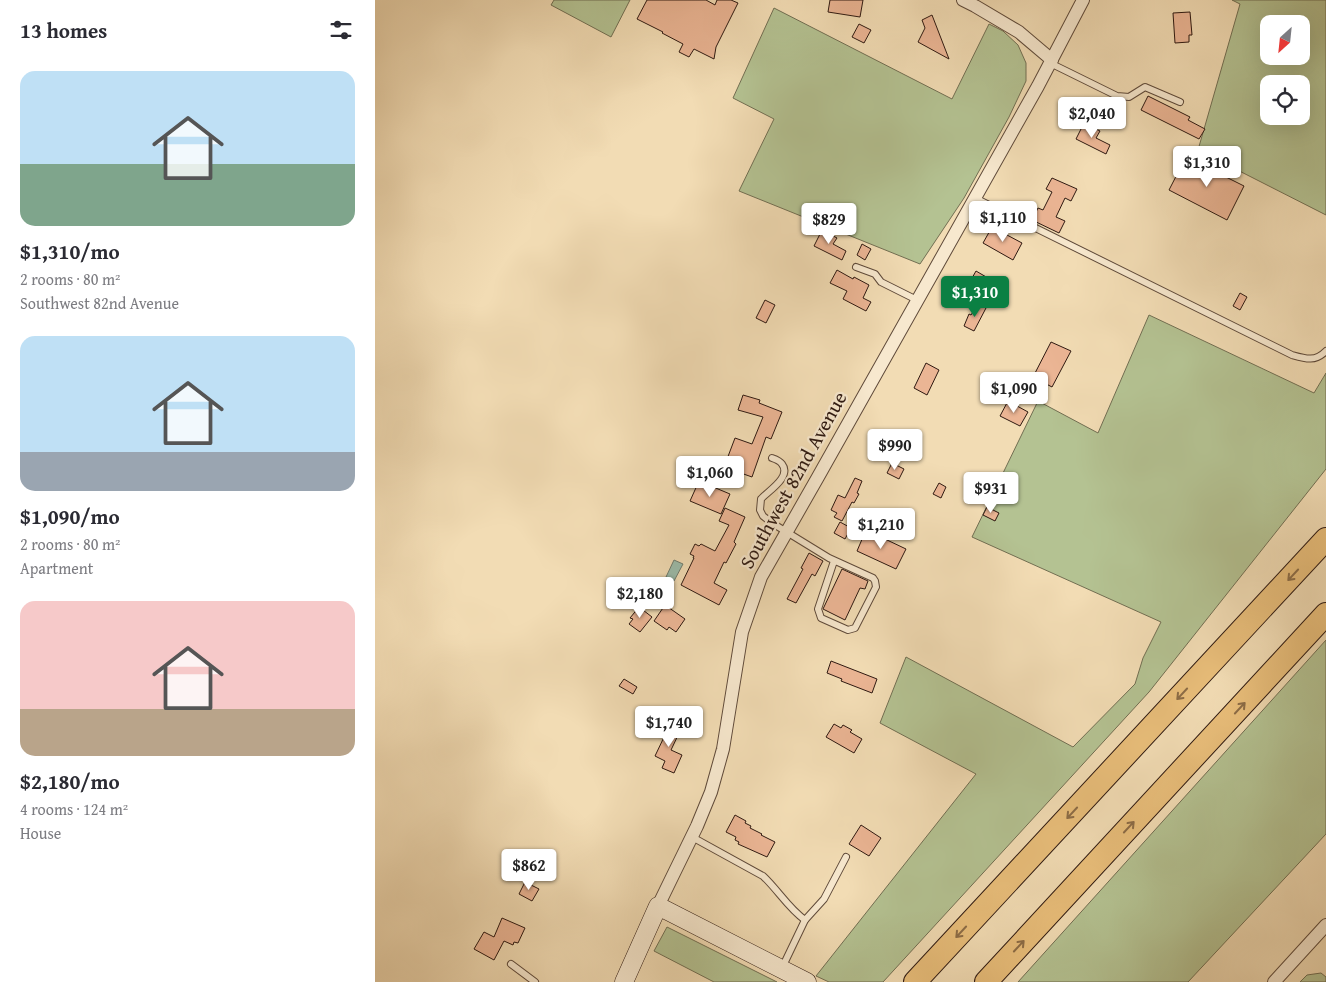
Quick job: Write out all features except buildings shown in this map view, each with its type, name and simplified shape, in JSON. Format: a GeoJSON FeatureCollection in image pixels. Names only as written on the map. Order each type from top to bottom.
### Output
{"type":"FeatureCollection","features":[{"type":"Feature","properties":{"kind":"highway"},"geometry":{"type":"LineString","coordinates":[[915,982],[1326,539]]}},
{"type":"Feature","properties":{"kind":"highway"},"geometry":{"type":"LineString","coordinates":[[986,982],[1326,614]]}},
{"type":"Feature","properties":{"kind":"street"},"geometry":{"type":"LineString","coordinates":[[963,0],[1019,32],[1051,61]]}},
{"type":"Feature","properties":{"kind":"street","name":"Southwest 82nd Avenue"},"geometry":{"type":"LineString","coordinates":[[624,982],[711,792],[723,749],[742,632],[761,577],[975,198],[1083,0]]}},
{"type":"Feature","properties":{"kind":"street"},"geometry":{"type":"LineString","coordinates":[[658,906],[807,982]]}},
{"type":"Feature","properties":{"kind":"street"},"geometry":{"type":"LineString","coordinates":[[1274,982],[1326,925]]}},
{"type":"Feature","properties":{"kind":"lane"},"geometry":{"type":"LineString","coordinates":[[1051,61],[1117,96],[1129,98],[1145,87],[1180,102]]}},
{"type":"Feature","properties":{"kind":"lane"},"geometry":{"type":"LineString","coordinates":[[975,198],[1293,355],[1312,359],[1317,358],[1326,351]]}},
{"type":"Feature","properties":{"kind":"lane"},"geometry":{"type":"LineString","coordinates":[[857,267],[875,274],[881,282],[917,300]]}},
{"type":"Feature","properties":{"kind":"lane"},"geometry":{"type":"LineString","coordinates":[[772,458],[781,463],[784,468],[783,475],[777,486],[761,499],[759,504],[763,516],[834,561],[863,573],[875,581],[876,587],[853,629],[848,630],[821,618],[819,614],[818,609],[834,561]]}},
{"type":"Feature","properties":{"kind":"lane"},"geometry":{"type":"LineString","coordinates":[[692,837],[763,876],[781,894],[796,914],[805,920]]}},
{"type":"Feature","properties":{"kind":"lane"},"geometry":{"type":"LineString","coordinates":[[781,969],[805,920],[824,899],[846,857]]}},
{"type":"Feature","properties":{"kind":"lane"},"geometry":{"type":"LineString","coordinates":[[511,964],[535,982]]}},
{"type":"Feature","properties":{"kind":"green space"},"geometry":{"type":"Polygon","coordinates":[[[554,0],[630,0],[611,37],[551,5],[554,0]]]}},
{"type":"Feature","properties":{"kind":"green space"},"geometry":{"type":"Polygon","coordinates":[[[1232,0],[1326,0],[1326,215],[1198,150],[1240,4],[1232,0]]]}},
{"type":"Feature","properties":{"kind":"green space"},"geometry":{"type":"Polygon","coordinates":[[[774,8],[952,99],[989,24],[1003,31],[1018,45],[1026,63],[1026,81],[1009,117],[964,198],[920,264],[739,191],[774,119],[733,98],[774,8]]]}},
{"type":"Feature","properties":{"kind":"green space"},"geometry":{"type":"Polygon","coordinates":[[[1149,315],[1314,393],[1326,373],[1326,469],[1149,692],[883,982],[829,982],[816,976],[976,774],[880,723],[906,657],[1073,747],[1135,684],[1143,658],[1161,622],[972,537],[1038,401],[1098,433],[1149,315]]]}},
{"type":"Feature","properties":{"kind":"green space"},"geometry":{"type":"Polygon","coordinates":[[[1326,640],[1326,834],[1188,982],[1018,982],[1326,640]]]}},
{"type":"Feature","properties":{"kind":"green space"},"geometry":{"type":"Polygon","coordinates":[[[667,927],[777,982],[714,982],[654,951],[667,927]]]}},
{"type":"Feature","properties":{"kind":"green space"},"geometry":{"type":"Polygon","coordinates":[[[1321,973],[1326,977],[1326,982],[1300,982],[1307,975],[1321,973]]]}},
{"type":"Feature","properties":{"kind":"shaded area"},"geometry":{"type":"Polygon","coordinates":[[[674,560],[683,564],[674,581],[666,577],[674,560]]]}}]}
